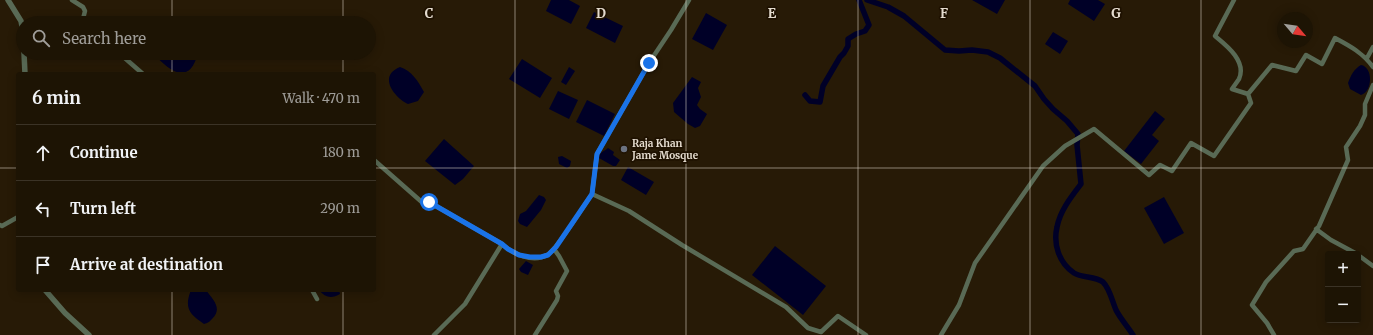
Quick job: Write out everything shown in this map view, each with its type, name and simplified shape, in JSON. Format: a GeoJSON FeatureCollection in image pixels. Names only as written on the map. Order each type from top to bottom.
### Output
{"type":"FeatureCollection","features":[{"type":"Feature","properties":{"kind":"street"},"geometry":{"type":"LineString","coordinates":[[8,0],[17,16]]}},
{"type":"Feature","properties":{"kind":"street"},"geometry":{"type":"LineString","coordinates":[[72,0],[83,7],[85,11],[84,16]]}},
{"type":"Feature","properties":{"kind":"street"},"geometry":{"type":"LineString","coordinates":[[376,162],[424,204],[429,202],[519,255],[541,257],[548,255],[554,250],[592,194],[597,154],[649,63],[689,0]]}},
{"type":"Feature","properties":{"kind":"street"},"geometry":{"type":"LineString","coordinates":[[1234,0],[1215,36],[1231,49],[1241,66],[1240,78],[1232,89],[1248,94]]}},
{"type":"Feature","properties":{"kind":"street"},"geometry":{"type":"LineString","coordinates":[[1248,94],[1272,66],[1296,71],[1306,55],[1322,64],[1335,38],[1352,46],[1366,58],[1373,67]]}},
{"type":"Feature","properties":{"kind":"street"},"geometry":{"type":"LineString","coordinates":[[1366,58],[1373,48]]}},
{"type":"Feature","properties":{"kind":"street"},"geometry":{"type":"LineString","coordinates":[[24,60],[25,72]]}},
{"type":"Feature","properties":{"kind":"street"},"geometry":{"type":"LineString","coordinates":[[127,60],[141,72]]}},
{"type":"Feature","properties":{"kind":"street"},"geometry":{"type":"LineString","coordinates":[[1274,335],[1267,323],[1252,305],[1266,282],[1294,251],[1303,249],[1316,229],[1348,160],[1346,147],[1360,126],[1365,115],[1365,104],[1373,85]]}},
{"type":"Feature","properties":{"kind":"street"},"geometry":{"type":"LineString","coordinates":[[941,335],[959,304],[975,263],[1043,166],[1065,146],[1094,129],[1149,175],[1160,165],[1172,171],[1191,142],[1214,156],[1251,103],[1248,94]]}},
{"type":"Feature","properties":{"kind":"street"},"geometry":{"type":"LineString","coordinates":[[592,194],[629,210],[682,245],[786,307],[808,328],[821,332],[838,316],[866,335]]}},
{"type":"Feature","properties":{"kind":"street"},"geometry":{"type":"LineString","coordinates":[[0,225],[2,226],[16,218]]}},
{"type":"Feature","properties":{"kind":"street"},"geometry":{"type":"LineString","coordinates":[[1316,229],[1331,240],[1351,251]]}},
{"type":"Feature","properties":{"kind":"street"},"geometry":{"type":"LineString","coordinates":[[434,335],[465,304],[502,244]]}},
{"type":"Feature","properties":{"kind":"street"},"geometry":{"type":"LineString","coordinates":[[535,335],[557,300],[558,296],[556,291],[567,271],[554,250]]}},
{"type":"Feature","properties":{"kind":"street"},"geometry":{"type":"LineString","coordinates":[[1361,257],[1373,266]]}},
{"type":"Feature","properties":{"kind":"street"},"geometry":{"type":"LineString","coordinates":[[47,292],[65,313],[89,335]]}},
{"type":"Feature","properties":{"kind":"street"},"geometry":{"type":"LineString","coordinates":[[313,292],[317,299]]}},
{"type":"Feature","properties":{"kind":"water"},"geometry":{"type":"Polygon","coordinates":[[[551,0],[569,0],[580,6],[571,24],[546,11],[551,0]]]}},
{"type":"Feature","properties":{"kind":"water"},"geometry":{"type":"Polygon","coordinates":[[[972,0],[1005,0],[997,14],[972,0]]]}},
{"type":"Feature","properties":{"kind":"water"},"geometry":{"type":"Polygon","coordinates":[[[1070,0],[1098,0],[1105,4],[1094,21],[1068,4],[1070,0]]]}},
{"type":"Feature","properties":{"kind":"water"},"geometry":{"type":"Polygon","coordinates":[[[594,12],[623,26],[615,43],[586,28],[594,12]]]}},
{"type":"Feature","properties":{"kind":"water"},"geometry":{"type":"Polygon","coordinates":[[[706,13],[727,25],[713,50],[692,39],[706,13]]]}},
{"type":"Feature","properties":{"kind":"water"},"geometry":{"type":"Polygon","coordinates":[[[1053,32],[1068,41],[1060,54],[1045,44],[1053,32]]]}},
{"type":"Feature","properties":{"kind":"water"},"geometry":{"type":"Polygon","coordinates":[[[522,59],[552,78],[540,98],[509,79],[522,59]]]}},
{"type":"Feature","properties":{"kind":"water"},"geometry":{"type":"Polygon","coordinates":[[[159,60],[195,60],[194,64],[186,72],[172,70],[159,60]]]}},
{"type":"Feature","properties":{"kind":"water"},"geometry":{"type":"Polygon","coordinates":[[[1361,65],[1368,70],[1370,79],[1368,89],[1361,95],[1350,89],[1348,83],[1353,72],[1361,65]]]}},
{"type":"Feature","properties":{"kind":"water"},"geometry":{"type":"Polygon","coordinates":[[[400,67],[408,71],[417,80],[424,92],[418,101],[408,104],[398,97],[390,87],[390,76],[393,71],[400,67]]]}},
{"type":"Feature","properties":{"kind":"water"},"geometry":{"type":"Polygon","coordinates":[[[569,67],[575,71],[566,85],[561,82],[569,67]]]}},
{"type":"Feature","properties":{"kind":"water"},"geometry":{"type":"Polygon","coordinates":[[[692,77],[701,82],[698,88],[701,97],[697,105],[707,114],[700,126],[695,128],[674,112],[673,103],[692,77]]]}},
{"type":"Feature","properties":{"kind":"water"},"geometry":{"type":"Polygon","coordinates":[[[558,91],[578,100],[569,119],[549,109],[558,91]]]}},
{"type":"Feature","properties":{"kind":"water"},"geometry":{"type":"Polygon","coordinates":[[[587,100],[615,114],[604,136],[576,122],[587,100]]]}},
{"type":"Feature","properties":{"kind":"water"},"geometry":{"type":"Polygon","coordinates":[[[1155,111],[1165,119],[1152,135],[1159,141],[1141,164],[1124,151],[1155,111]]]}},
{"type":"Feature","properties":{"kind":"water"},"geometry":{"type":"Polygon","coordinates":[[[444,139],[474,166],[463,179],[455,185],[425,161],[444,139]]]}},
{"type":"Feature","properties":{"kind":"water"},"geometry":{"type":"Polygon","coordinates":[[[608,148],[614,152],[613,155],[620,160],[616,166],[613,166],[599,158],[601,153],[608,148]]]}},
{"type":"Feature","properties":{"kind":"water"},"geometry":{"type":"Polygon","coordinates":[[[562,156],[571,161],[570,166],[567,168],[559,164],[558,157],[562,156]]]}},
{"type":"Feature","properties":{"kind":"water"},"geometry":{"type":"Polygon","coordinates":[[[628,167],[654,182],[646,195],[621,180],[628,167]]]}},
{"type":"Feature","properties":{"kind":"water"},"geometry":{"type":"Polygon","coordinates":[[[539,195],[544,197],[546,200],[541,210],[527,227],[520,224],[518,221],[520,214],[526,211],[539,195]]]}},
{"type":"Feature","properties":{"kind":"water"},"geometry":{"type":"Polygon","coordinates":[[[1164,197],[1184,233],[1164,244],[1144,208],[1164,197]]]}},
{"type":"Feature","properties":{"kind":"water"},"geometry":{"type":"Polygon","coordinates":[[[775,246],[826,286],[803,315],[752,275],[775,246]]]}},
{"type":"Feature","properties":{"kind":"water"},"geometry":{"type":"Polygon","coordinates":[[[526,261],[533,265],[528,275],[521,272],[519,269],[526,261]]]}},
{"type":"Feature","properties":{"kind":"water"},"geometry":{"type":"Polygon","coordinates":[[[190,292],[207,292],[217,308],[217,311],[212,319],[204,324],[191,314],[188,306],[190,292]]]}},
{"type":"Feature","properties":{"kind":"water"},"geometry":{"type":"Polygon","coordinates":[[[321,292],[340,292],[340,294],[334,297],[324,295],[321,292]]]}},
{"type":"Feature","properties":{"kind":"waterway"},"geometry":{"type":"LineString","coordinates":[[805,95],[810,101],[820,102],[823,86],[848,46],[848,39],[865,31],[869,25],[859,0]]}},
{"type":"Feature","properties":{"kind":"waterway"},"geometry":{"type":"LineString","coordinates":[[867,0],[888,7],[904,16],[945,50],[972,50],[988,52],[1000,58],[1035,86],[1044,99],[1078,134],[1077,145],[1081,184],[1063,210],[1058,221],[1056,233],[1058,253],[1064,264],[1074,273],[1103,282],[1118,313],[1133,335]]}},
{"type":"Feature","properties":{"kind":"place","name":"Raja Khan Jame Mosque"},"geometry":{"type":"Point","coordinates":[624,149]}},
{"type":"Feature","properties":{"kind":"route"},"geometry":{"type":"LineString","coordinates":[[429,202],[519,255],[530,257],[541,257],[548,255],[556,247],[592,194],[597,154],[649,63]]}}]}
